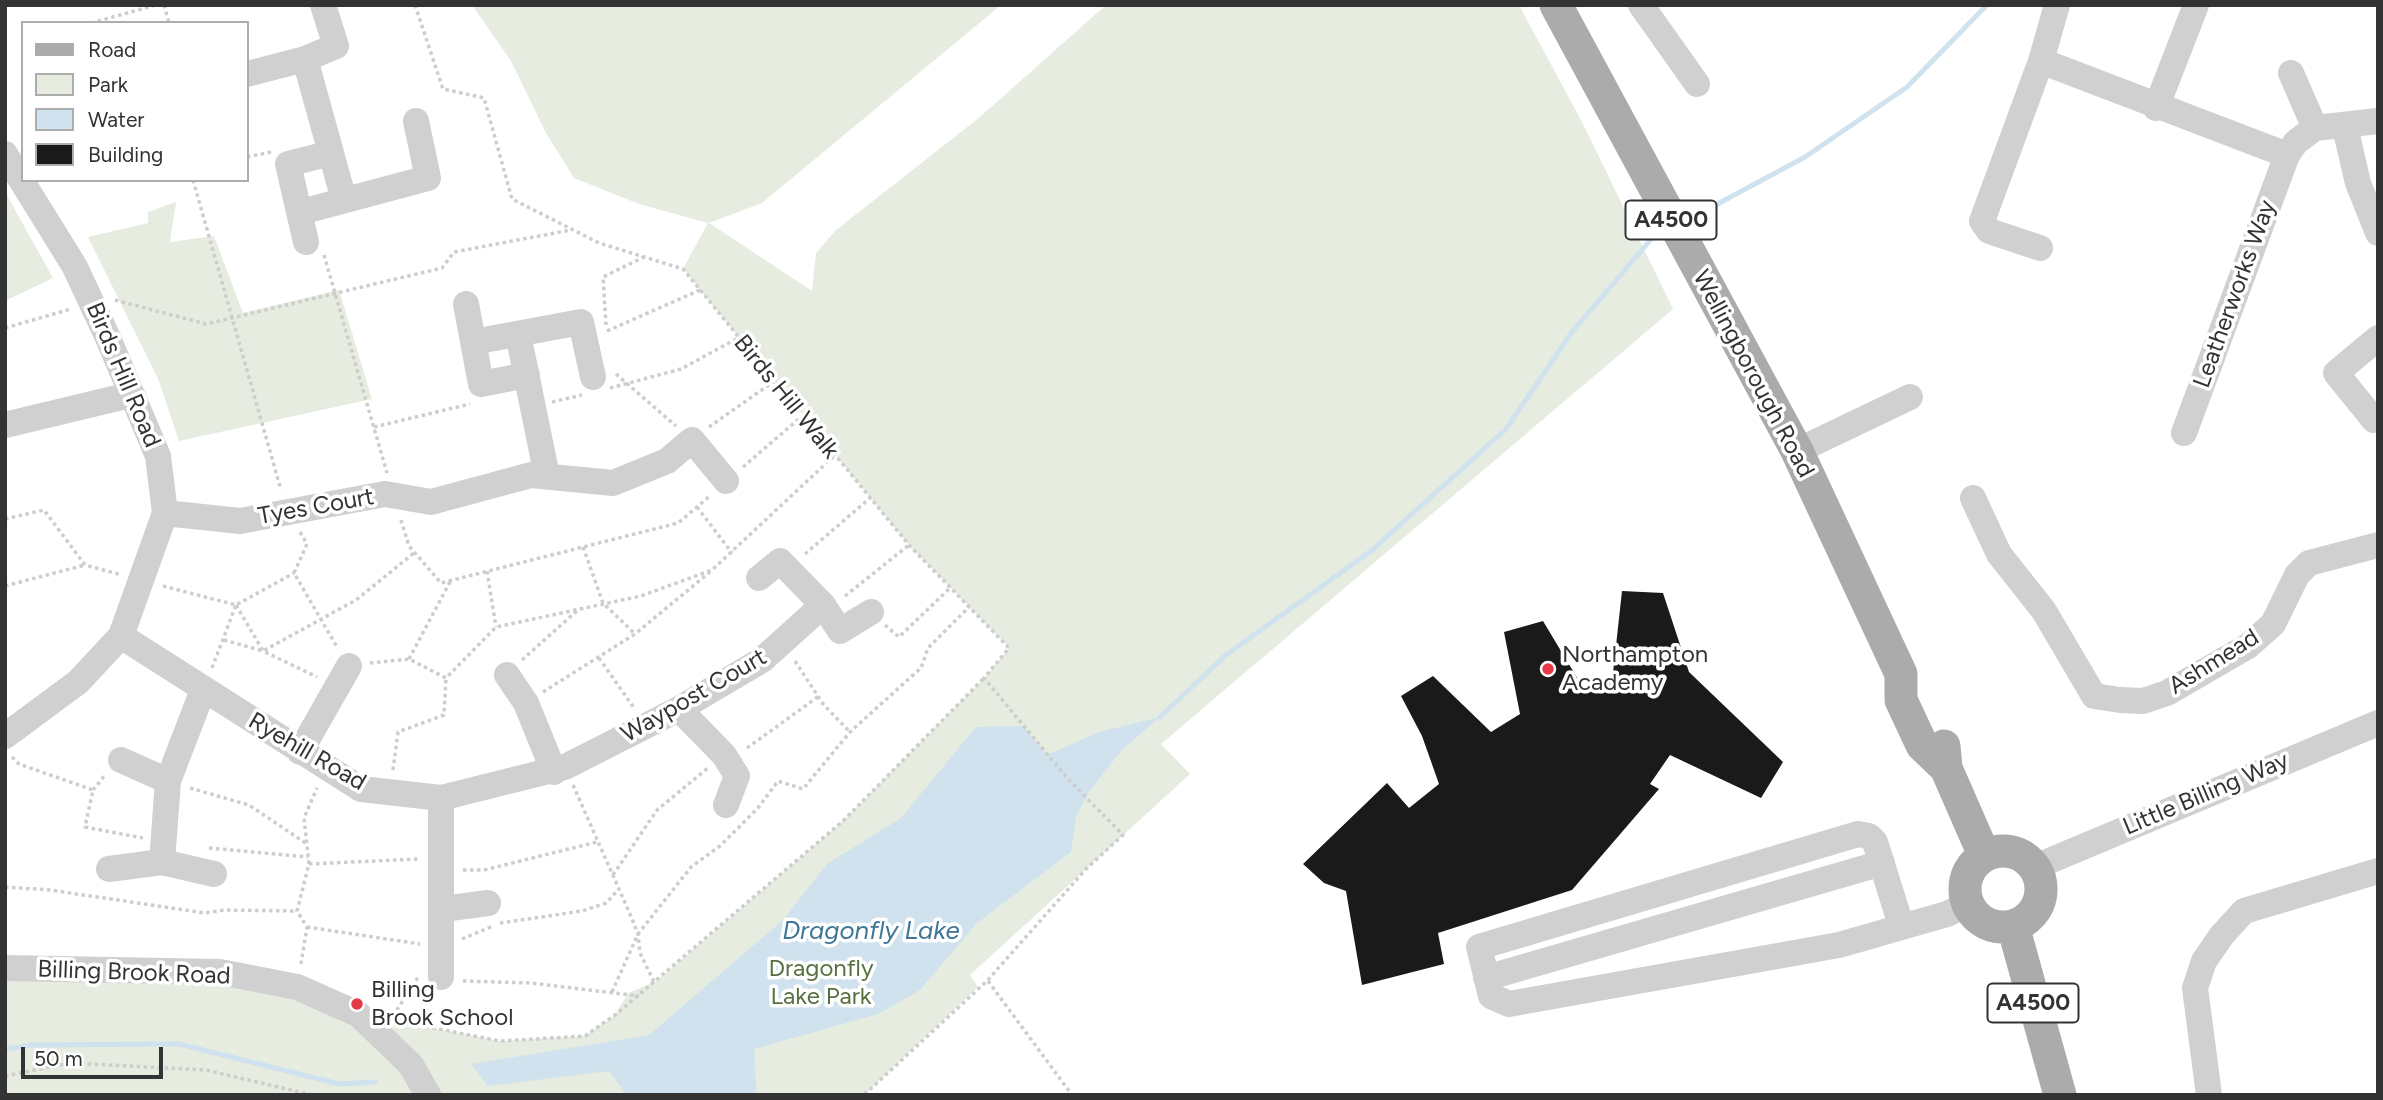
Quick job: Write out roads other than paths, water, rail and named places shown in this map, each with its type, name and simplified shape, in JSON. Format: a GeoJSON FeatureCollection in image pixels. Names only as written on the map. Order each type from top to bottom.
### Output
{"type":"FeatureCollection","features":[{"type":"Feature","properties":{"kind":"main road","name":"Wellingborough Road"},"geometry":{"type":"LineString","coordinates":[[1556,5],[1797,451],[1901,674],[1923,695],[1943,737],[1946,768],[1984,855]]}},
{"type":"Feature","properties":{"kind":"main road"},"geometry":{"type":"LineString","coordinates":[[1997,850],[2011,851],[2025,857],[2035,867],[2042,890],[2039,902],[2024,921],[1999,928],[1986,924],[1975,916],[1967,904],[1965,882],[1975,862],[1984,855],[1997,850]]}},
{"type":"Feature","properties":{"kind":"main road","name":"A4500"},"geometry":{"type":"LineString","coordinates":[[2013,926],[2060,1095]]}},
{"type":"Feature","properties":{"kind":"street"},"geometry":{"type":"LineString","coordinates":[[248,74],[305,59],[336,46],[323,5]]}},
{"type":"Feature","properties":{"kind":"street"},"geometry":{"type":"LineString","coordinates":[[1641,5],[1697,84]]}},
{"type":"Feature","properties":{"kind":"street"},"geometry":{"type":"LineString","coordinates":[[2040,248],[1989,231],[1982,221],[2040,61],[2057,5]]}},
{"type":"Feature","properties":{"kind":"street"},"geometry":{"type":"LineString","coordinates":[[2156,108],[2196,5]]}},
{"type":"Feature","properties":{"kind":"street"},"geometry":{"type":"LineString","coordinates":[[305,59],[344,200]]}},
{"type":"Feature","properties":{"kind":"street"},"geometry":{"type":"LineString","coordinates":[[2040,61],[2156,108],[2287,155]]}},
{"type":"Feature","properties":{"kind":"street"},"geometry":{"type":"LineString","coordinates":[[2291,73],[2315,128],[2345,127],[2378,121]]}},
{"type":"Feature","properties":{"kind":"street"},"geometry":{"type":"LineString","coordinates":[[300,212],[428,178],[416,121]]}},
{"type":"Feature","properties":{"kind":"street"},"geometry":{"type":"LineString","coordinates":[[2345,127],[2358,183],[2378,233]]}},
{"type":"Feature","properties":{"kind":"street","name":"Leatherworks Way"},"geometry":{"type":"LineString","coordinates":[[2184,433],[2287,155],[2296,142],[2315,128]]}},
{"type":"Feature","properties":{"kind":"street"},"geometry":{"type":"LineString","coordinates":[[306,242],[288,164],[331,153]]}},
{"type":"Feature","properties":{"kind":"street","name":"Birds Hill Road"},"geometry":{"type":"LineString","coordinates":[[5,154],[21,170]]}},
{"type":"Feature","properties":{"kind":"street","name":"Birds Hill Road"},"geometry":{"type":"LineString","coordinates":[[5,736],[78,682],[121,636],[165,513],[158,456],[38,186]]}},
{"type":"Feature","properties":{"kind":"street"},"geometry":{"type":"LineString","coordinates":[[466,304],[481,384],[527,375]]}},
{"type":"Feature","properties":{"kind":"street"},"geometry":{"type":"LineString","coordinates":[[473,342],[581,322],[598,382]]}},
{"type":"Feature","properties":{"kind":"street"},"geometry":{"type":"LineString","coordinates":[[518,334],[548,476]]}},
{"type":"Feature","properties":{"kind":"street"},"geometry":{"type":"LineString","coordinates":[[2374,420],[2336,373],[2378,338]]}},
{"type":"Feature","properties":{"kind":"street"},"geometry":{"type":"LineString","coordinates":[[5,425],[130,395]]}},
{"type":"Feature","properties":{"kind":"street"},"geometry":{"type":"LineString","coordinates":[[1797,451],[1910,397]]}},
{"type":"Feature","properties":{"kind":"street","name":"Tyes Court"},"geometry":{"type":"LineString","coordinates":[[165,513],[240,521],[385,494],[431,502],[531,475],[613,483],[667,461],[692,440],[726,481]]}},
{"type":"Feature","properties":{"kind":"street","name":"Ashmead"},"geometry":{"type":"LineString","coordinates":[[1973,498],[2009,569],[2044,611],[2094,695],[2143,701],[2167,692],[2248,646],[2273,624],[2297,575],[2309,563],[2378,545]]}},
{"type":"Feature","properties":{"kind":"street"},"geometry":{"type":"LineString","coordinates":[[759,578],[780,561],[823,606],[840,631],[872,612]]}},
{"type":"Feature","properties":{"kind":"street","name":"Waypost Court"},"geometry":{"type":"LineString","coordinates":[[560,769],[680,709],[762,660],[823,606]]}},
{"type":"Feature","properties":{"kind":"street","name":"Ryehill Road"},"geometry":{"type":"LineString","coordinates":[[121,636],[361,789],[441,798],[560,769]]}},
{"type":"Feature","properties":{"kind":"street"},"geometry":{"type":"LineString","coordinates":[[507,675],[526,703],[560,769]]}},
{"type":"Feature","properties":{"kind":"street"},"geometry":{"type":"LineString","coordinates":[[300,752],[343,676]]}},
{"type":"Feature","properties":{"kind":"street"},"geometry":{"type":"LineString","coordinates":[[162,862],[169,782],[203,690]]}},
{"type":"Feature","properties":{"kind":"street"},"geometry":{"type":"LineString","coordinates":[[680,709],[726,758],[737,776],[726,806]]}},
{"type":"Feature","properties":{"kind":"street","name":"Little Billing Way"},"geometry":{"type":"LineString","coordinates":[[2035,867],[2378,723]]}},
{"type":"Feature","properties":{"kind":"street"},"geometry":{"type":"LineString","coordinates":[[121,760],[169,782]]}},
{"type":"Feature","properties":{"kind":"street"},"geometry":{"type":"LineString","coordinates":[[441,798],[441,977]]}},
{"type":"Feature","properties":{"kind":"street"},"geometry":{"type":"LineString","coordinates":[[1901,925],[1875,842],[1869,836],[1858,834],[1479,947],[1490,996],[1509,1004],[1839,945],[1901,925],[1947,914],[1967,904]]}},
{"type":"Feature","properties":{"kind":"street"},"geometry":{"type":"LineString","coordinates":[[108,869],[162,862],[214,874]]}},
{"type":"Feature","properties":{"kind":"street"},"geometry":{"type":"LineString","coordinates":[[2209,1095],[2195,988],[2204,961],[2222,934],[2244,911],[2378,872]]}},
{"type":"Feature","properties":{"kind":"street"},"geometry":{"type":"LineString","coordinates":[[443,909],[488,903]]}},
{"type":"Feature","properties":{"kind":"street","name":"Billing Brook Road"},"geometry":{"type":"LineString","coordinates":[[5,968],[220,972],[297,987],[358,1014],[411,1065],[428,1095]]}},
{"type":"Feature","properties":{"kind":"water","name":"Dragonfly Lake"},"geometry":{"type":"Polygon","coordinates":[[[1160,717],[1121,751],[1089,792],[1076,816],[1071,852],[977,923],[920,990],[878,1014],[754,1049],[756,1091],[753,1095],[627,1095],[609,1071],[488,1086],[471,1064],[649,1035],[783,920],[827,864],[901,818],[976,727],[1023,726],[1047,755],[1099,732],[1160,717]]]}},
{"type":"Feature","properties":{"kind":"waterway"},"geometry":{"type":"LineString","coordinates":[[1684,222],[1805,157],[1907,87],[1987,5]]}},
{"type":"Feature","properties":{"kind":"waterway"},"geometry":{"type":"LineString","coordinates":[[1160,717],[1226,655],[1371,551],[1506,429],[1572,332],[1652,238],[1666,231]]}},
{"type":"Feature","properties":{"kind":"waterway"},"geometry":{"type":"LineString","coordinates":[[5,1049],[31,1045],[179,1044],[339,1084],[375,1082]]}},
{"type":"Feature","properties":{"kind":"place","name":"Northampton Academy"},"geometry":{"type":"Point","coordinates":[1548,669]}},
{"type":"Feature","properties":{"kind":"place","name":"Billing Brook School"},"geometry":{"type":"Point","coordinates":[357,1004]}},
{"type":"Feature","properties":{"kind":"park label","name":"Dragonfly Lake Park"},"geometry":{"type":"Point","coordinates":[821,983]}}]}
